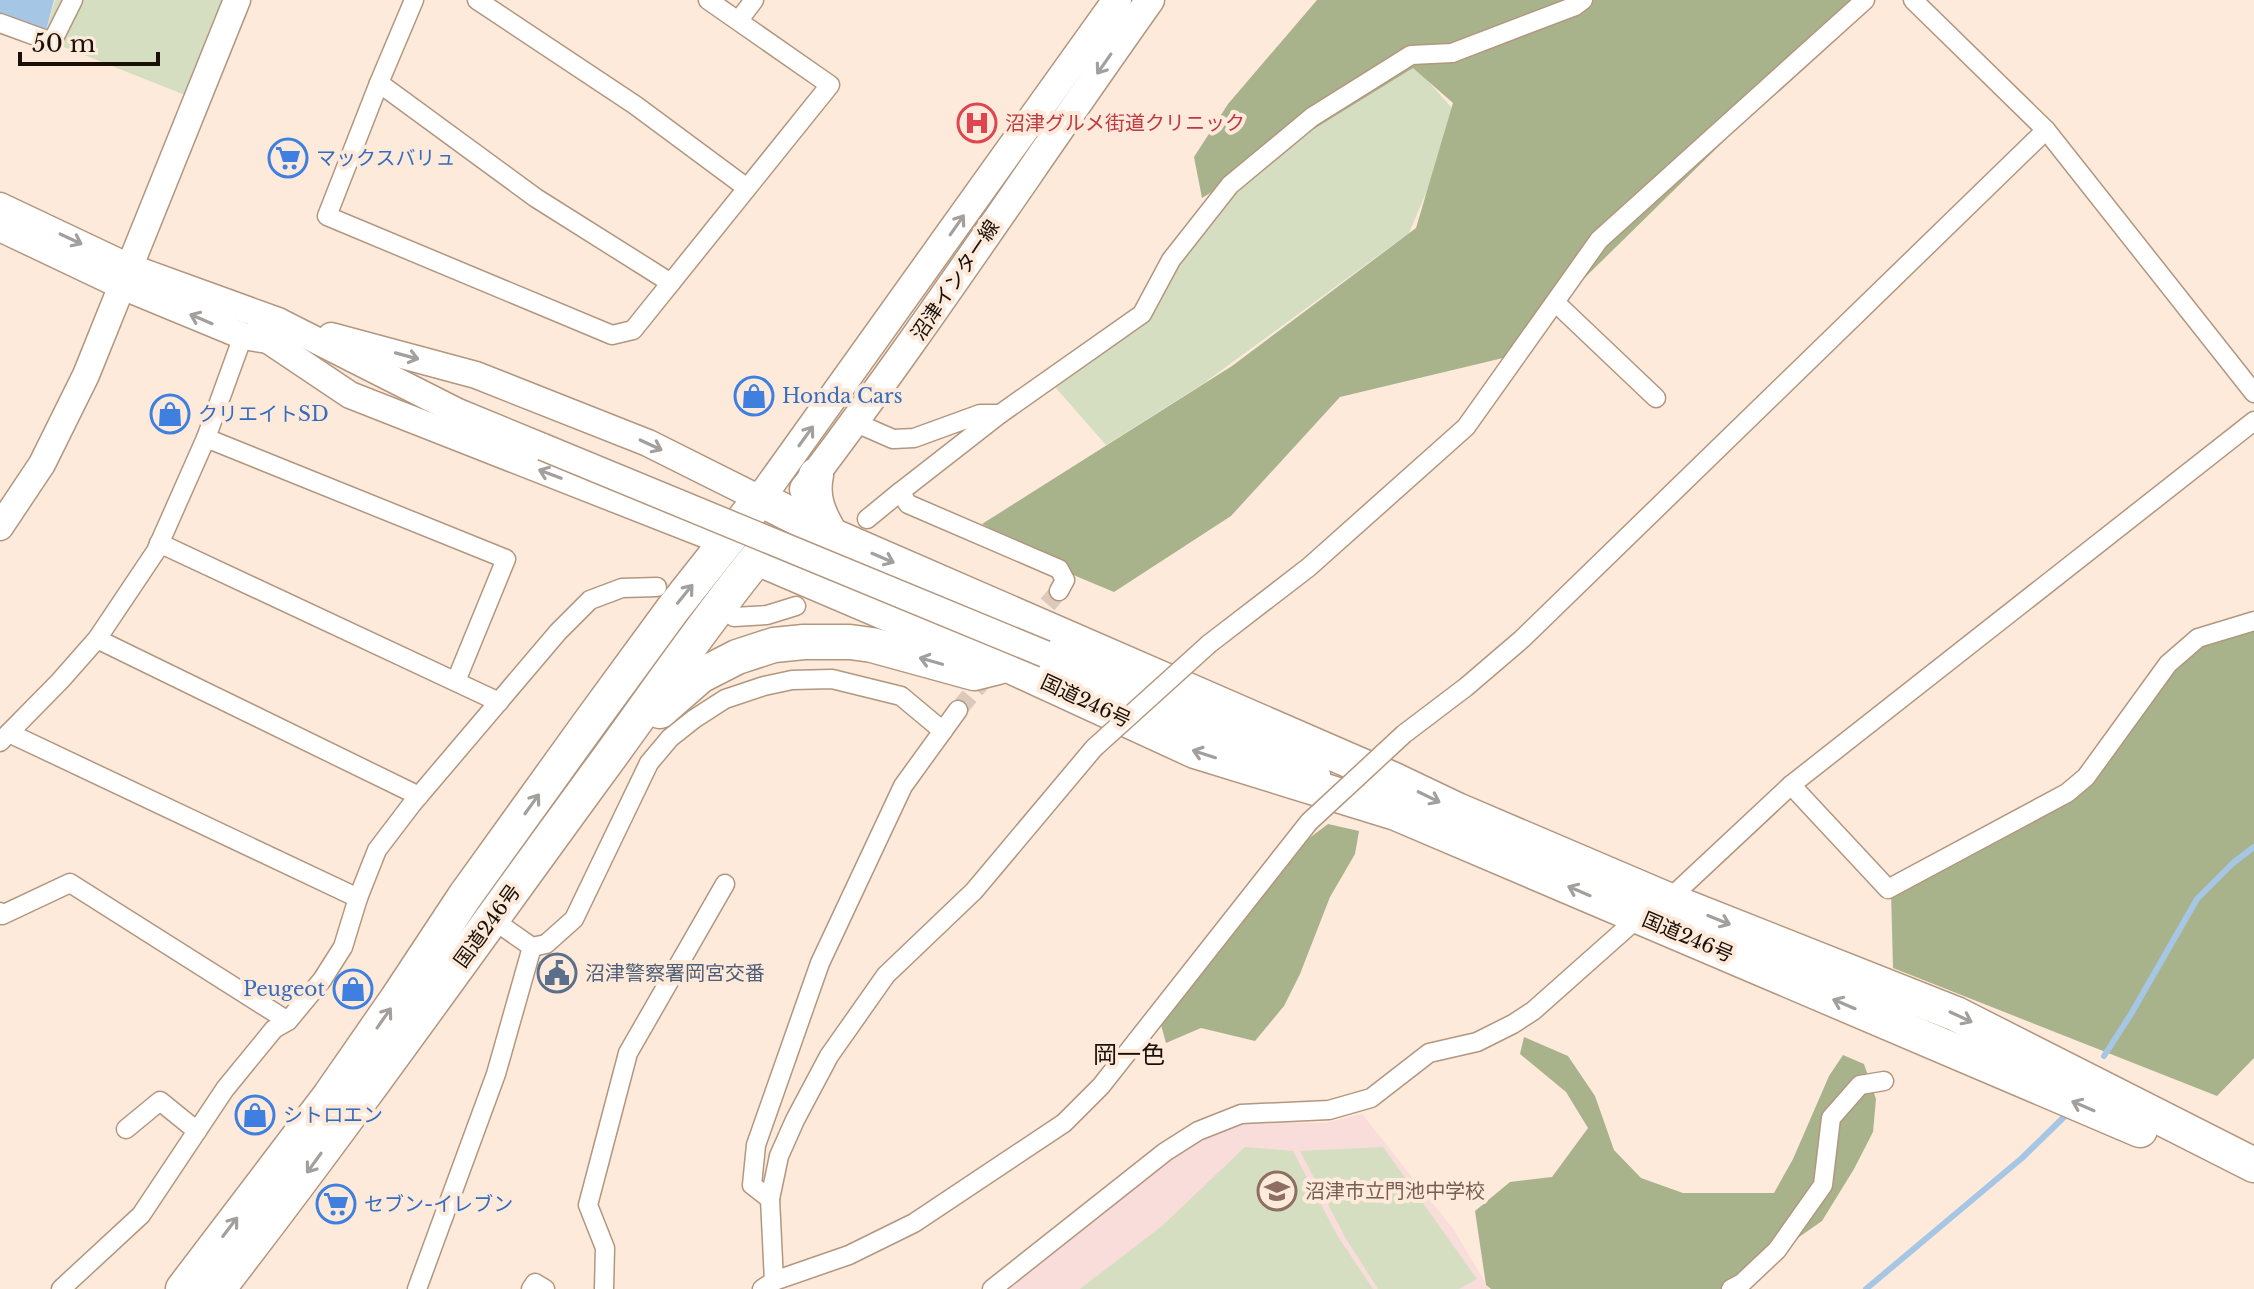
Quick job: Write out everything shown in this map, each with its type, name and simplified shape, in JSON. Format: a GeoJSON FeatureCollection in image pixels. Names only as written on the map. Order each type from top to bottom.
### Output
{"type":"FeatureCollection","features":[{"type":"Feature","properties":{"kind":"highway"},"geometry":{"type":"LineString","coordinates":[[816,475],[813,489],[816,505],[831,535]]}},
{"type":"Feature","properties":{"kind":"highway","name":"国道246号"},"geometry":{"type":"LineString","coordinates":[[218,1289],[290,1195],[700,632],[742,551],[774,506],[831,535],[1392,779],[1654,908],[2143,1132],[2254,1189]]}},
{"type":"Feature","properties":{"kind":"highway","name":"国道246号"},"geometry":{"type":"LineString","coordinates":[[742,551],[1006,664],[1195,751],[1396,813],[1956,1014],[2254,1165]]}},
{"type":"Feature","properties":{"kind":"highway","name":"国道246号"},"geometry":{"type":"LineString","coordinates":[[183,1289],[329,1097],[465,896],[673,609],[742,551]]}},
{"type":"Feature","properties":{"kind":"highway"},"geometry":{"type":"LineString","coordinates":[[533,861],[660,710],[700,676],[737,657],[774,645],[839,642],[872,645],[974,673],[1006,664]]}},
{"type":"Feature","properties":{"kind":"main road","name":"沼津インター線"},"geometry":{"type":"LineString","coordinates":[[774,506],[1117,0]]}},
{"type":"Feature","properties":{"kind":"main road","name":"沼津インター線"},"geometry":{"type":"LineString","coordinates":[[774,506],[816,475],[913,342],[1150,0]]}},
{"type":"Feature","properties":{"kind":"street"},"geometry":{"type":"LineString","coordinates":[[0,23],[52,42],[73,0]]}},
{"type":"Feature","properties":{"kind":"street"},"geometry":{"type":"LineString","coordinates":[[0,527],[42,464],[86,375],[237,0]]}},
{"type":"Feature","properties":{"kind":"street"},"geometry":{"type":"LineString","coordinates":[[414,0],[327,216],[612,335],[633,330],[830,85],[708,0]]}},
{"type":"Feature","properties":{"kind":"street"},"geometry":{"type":"LineString","coordinates":[[477,0],[635,105],[747,188]]}},
{"type":"Feature","properties":{"kind":"street"},"geometry":{"type":"LineString","coordinates":[[739,20],[754,0]]}},
{"type":"Feature","properties":{"kind":"street"},"geometry":{"type":"LineString","coordinates":[[867,519],[1000,414],[1142,314],[1171,260],[1230,185],[1312,117],[1411,55],[1452,53],[1575,6],[1583,0]]}},
{"type":"Feature","properties":{"kind":"street"},"geometry":{"type":"LineString","coordinates":[[1865,0],[1599,240],[1466,427],[1309,567],[1209,644],[1094,748],[974,891],[886,975],[829,1056],[779,1156],[770,1199],[768,1285],[849,1255],[914,1223],[1064,1123],[1101,1086],[1309,822],[1404,734],[1522,639],[2046,130]]}},
{"type":"Feature","properties":{"kind":"street"},"geometry":{"type":"LineString","coordinates":[[1913,0],[2046,130],[2254,393]]}},
{"type":"Feature","properties":{"kind":"street"},"geometry":{"type":"LineString","coordinates":[[379,83],[536,198],[671,283]]}},
{"type":"Feature","properties":{"kind":"street"},"geometry":{"type":"LineString","coordinates":[[0,206],[125,276],[263,332],[368,384],[458,412],[1045,654],[1329,780],[1396,813]]}},
{"type":"Feature","properties":{"kind":"street"},"geometry":{"type":"LineString","coordinates":[[0,228],[263,332],[480,369],[648,443],[774,506]]}},
{"type":"Feature","properties":{"kind":"street"},"geometry":{"type":"LineString","coordinates":[[1556,303],[1656,398]]}},
{"type":"Feature","properties":{"kind":"street"},"geometry":{"type":"LineString","coordinates":[[263,332],[206,438],[159,543],[97,639],[4,737],[358,898]]}},
{"type":"Feature","properties":{"kind":"street"},"geometry":{"type":"LineString","coordinates":[[263,332],[350,395],[742,551]]}},
{"type":"Feature","properties":{"kind":"street"},"geometry":{"type":"LineString","coordinates":[[854,422],[893,439],[903,439],[914,438],[980,414],[1000,414]]}},
{"type":"Feature","properties":{"kind":"street"},"geometry":{"type":"LineString","coordinates":[[992,1289],[1165,1152],[1198,1131],[1241,1114],[1329,1110],[1371,1098],[1429,1053],[1477,1042],[1533,1011],[1791,785],[2254,421]]}},
{"type":"Feature","properties":{"kind":"street"},"geometry":{"type":"LineString","coordinates":[[206,438],[506,559],[456,681]]}},
{"type":"Feature","properties":{"kind":"street"},"geometry":{"type":"LineString","coordinates":[[900,492],[908,504],[1059,569],[1065,580],[1059,591]]}},
{"type":"Feature","properties":{"kind":"street"},"geometry":{"type":"LineString","coordinates":[[159,543],[499,702]]}},
{"type":"Feature","properties":{"kind":"street"},"geometry":{"type":"LineString","coordinates":[[61,1289],[141,1215],[225,1089],[274,1029],[288,1021],[322,980],[343,947],[377,850],[558,632],[590,600],[622,588],[657,587]]}},
{"type":"Feature","properties":{"kind":"street"},"geometry":{"type":"LineString","coordinates":[[734,617],[767,615],[796,606]]}},
{"type":"Feature","properties":{"kind":"street"},"geometry":{"type":"LineString","coordinates":[[1791,785],[1888,889],[2067,793],[2086,777],[2168,664],[2198,638],[2254,621]]}},
{"type":"Feature","properties":{"kind":"street"},"geometry":{"type":"LineString","coordinates":[[97,639],[419,796]]}},
{"type":"Feature","properties":{"kind":"street"},"geometry":{"type":"LineString","coordinates":[[1098,678],[1392,779]]}},
{"type":"Feature","properties":{"kind":"street"},"geometry":{"type":"LineString","coordinates":[[492,919],[532,947],[546,944],[574,919],[649,763],[670,738],[725,699],[792,680],[832,679],[901,696],[943,731]]}},
{"type":"Feature","properties":{"kind":"street"},"geometry":{"type":"LineString","coordinates":[[770,1199],[752,1185],[756,1145],[820,963],[903,786],[958,710]]}},
{"type":"Feature","properties":{"kind":"street"},"geometry":{"type":"LineString","coordinates":[[0,912],[2,915],[70,883],[288,1021]]}},
{"type":"Feature","properties":{"kind":"street"},"geometry":{"type":"LineString","coordinates":[[604,1289],[605,1248],[588,1205],[628,1053],[725,884]]}},
{"type":"Feature","properties":{"kind":"street"},"geometry":{"type":"LineString","coordinates":[[417,1289],[496,1074],[532,947]]}},
{"type":"Feature","properties":{"kind":"street"},"geometry":{"type":"LineString","coordinates":[[1731,1289],[1742,1283],[1777,1250],[1823,1185],[1831,1118],[1860,1085],[1884,1081]]}},
{"type":"Feature","properties":{"kind":"street"},"geometry":{"type":"LineString","coordinates":[[126,1129],[160,1101],[197,1131]]}},
{"type":"Feature","properties":{"kind":"street"},"geometry":{"type":"LineString","coordinates":[[531,1289],[535,1283],[545,1289]]}},
{"type":"Feature","properties":{"kind":"shaded area","name":"沼津市立門池中学校"},"geometry":{"type":"Polygon","coordinates":[[[1362,1114],[1454,1230],[1489,1289],[1009,1289],[1180,1151],[1214,1133],[1251,1122],[1326,1123],[1362,1114]]]}},
{"type":"Feature","properties":{"kind":"green space"},"geometry":{"type":"Polygon","coordinates":[[[55,0],[223,0],[185,95],[44,39],[55,0]]]}},
{"type":"Feature","properties":{"kind":"green space"},"geometry":{"type":"Polygon","coordinates":[[[1317,0],[1873,0],[1784,82],[1503,358],[1340,397],[1231,516],[1114,592],[1059,569],[982,524],[1232,366],[1416,228],[1453,103],[1413,68],[1202,198],[1194,157],[1228,104],[1317,0]]]}},
{"type":"Feature","properties":{"kind":"green space"},"geometry":{"type":"Polygon","coordinates":[[[1410,61],[1459,116],[1409,233],[1204,383],[1106,445],[1055,387],[1136,319],[1230,185],[1410,61]]]}},
{"type":"Feature","properties":{"kind":"green space"},"geometry":{"type":"Polygon","coordinates":[[[2254,613],[2254,1058],[2217,1096],[1893,968],[1891,891],[2072,788],[2190,650],[2254,613]]]}},
{"type":"Feature","properties":{"kind":"green space"},"geometry":{"type":"Polygon","coordinates":[[[1328,824],[1359,831],[1355,854],[1330,897],[1284,1006],[1255,1041],[1201,1028],[1166,1043],[1158,1014],[1292,851],[1328,824]]]}},
{"type":"Feature","properties":{"kind":"green space"},"geometry":{"type":"Polygon","coordinates":[[[1524,1037],[1568,1056],[1595,1096],[1614,1150],[1641,1178],[1683,1193],[1774,1193],[1793,1159],[1829,1076],[1843,1055],[1864,1064],[1876,1099],[1873,1132],[1822,1221],[1725,1289],[1491,1289],[1486,1285],[1475,1211],[1510,1182],[1552,1177],[1588,1128],[1566,1092],[1520,1054],[1524,1037]]]}},
{"type":"Feature","properties":{"kind":"green space"},"geometry":{"type":"Polygon","coordinates":[[[1245,1147],[1293,1151],[1337,1235],[1373,1289],[1080,1289],[1162,1226],[1245,1147]]]}},
{"type":"Feature","properties":{"kind":"green space"},"geometry":{"type":"Polygon","coordinates":[[[1383,1147],[1477,1279],[1459,1289],[1378,1289],[1345,1237],[1300,1151],[1383,1147]]]}},
{"type":"Feature","properties":{"kind":"water"},"geometry":{"type":"Polygon","coordinates":[[[0,0],[54,0],[46,31],[0,14],[0,0]]]}},
{"type":"Feature","properties":{"kind":"waterway"},"geometry":{"type":"LineString","coordinates":[[2104,1056],[2197,899],[2254,847]]}},
{"type":"Feature","properties":{"kind":"waterway"},"geometry":{"type":"LineString","coordinates":[[1866,1289],[2022,1158],[2064,1117]]}},
{"type":"Feature","properties":{"kind":"tunnel"},"geometry":{"type":"LineString","coordinates":[[1030,625],[1059,591]]}},
{"type":"Feature","properties":{"kind":"tunnel"},"geometry":{"type":"LineString","coordinates":[[958,710],[990,672]]}},
{"type":"Feature","properties":{"kind":"place","name":"沼津グルメ街道クリニック"},"geometry":{"type":"Point","coordinates":[977,123]}},
{"type":"Feature","properties":{"kind":"place","name":"マックスバリュ"},"geometry":{"type":"Point","coordinates":[288,158]}},
{"type":"Feature","properties":{"kind":"place","name":"Honda Cars"},"geometry":{"type":"Point","coordinates":[754,396]}},
{"type":"Feature","properties":{"kind":"place","name":"クリエイトSD"},"geometry":{"type":"Point","coordinates":[170,414]}},
{"type":"Feature","properties":{"kind":"place","name":"沼津警察署岡宮交番"},"geometry":{"type":"Point","coordinates":[557,973]}},
{"type":"Feature","properties":{"kind":"place","name":"Peugeot"},"geometry":{"type":"Point","coordinates":[353,989]}},
{"type":"Feature","properties":{"kind":"place","name":"シトロエン"},"geometry":{"type":"Point","coordinates":[255,1115]}},
{"type":"Feature","properties":{"kind":"place","name":"沼津市立門池中学校"},"geometry":{"type":"Point","coordinates":[1277,1191]}},
{"type":"Feature","properties":{"kind":"place","name":"セブン-イレブン"},"geometry":{"type":"Point","coordinates":[336,1204]}},
{"type":"Feature","properties":{"kind":"district","name":"岡一色"},"geometry":{"type":"Point","coordinates":[1129,1055]}}]}
